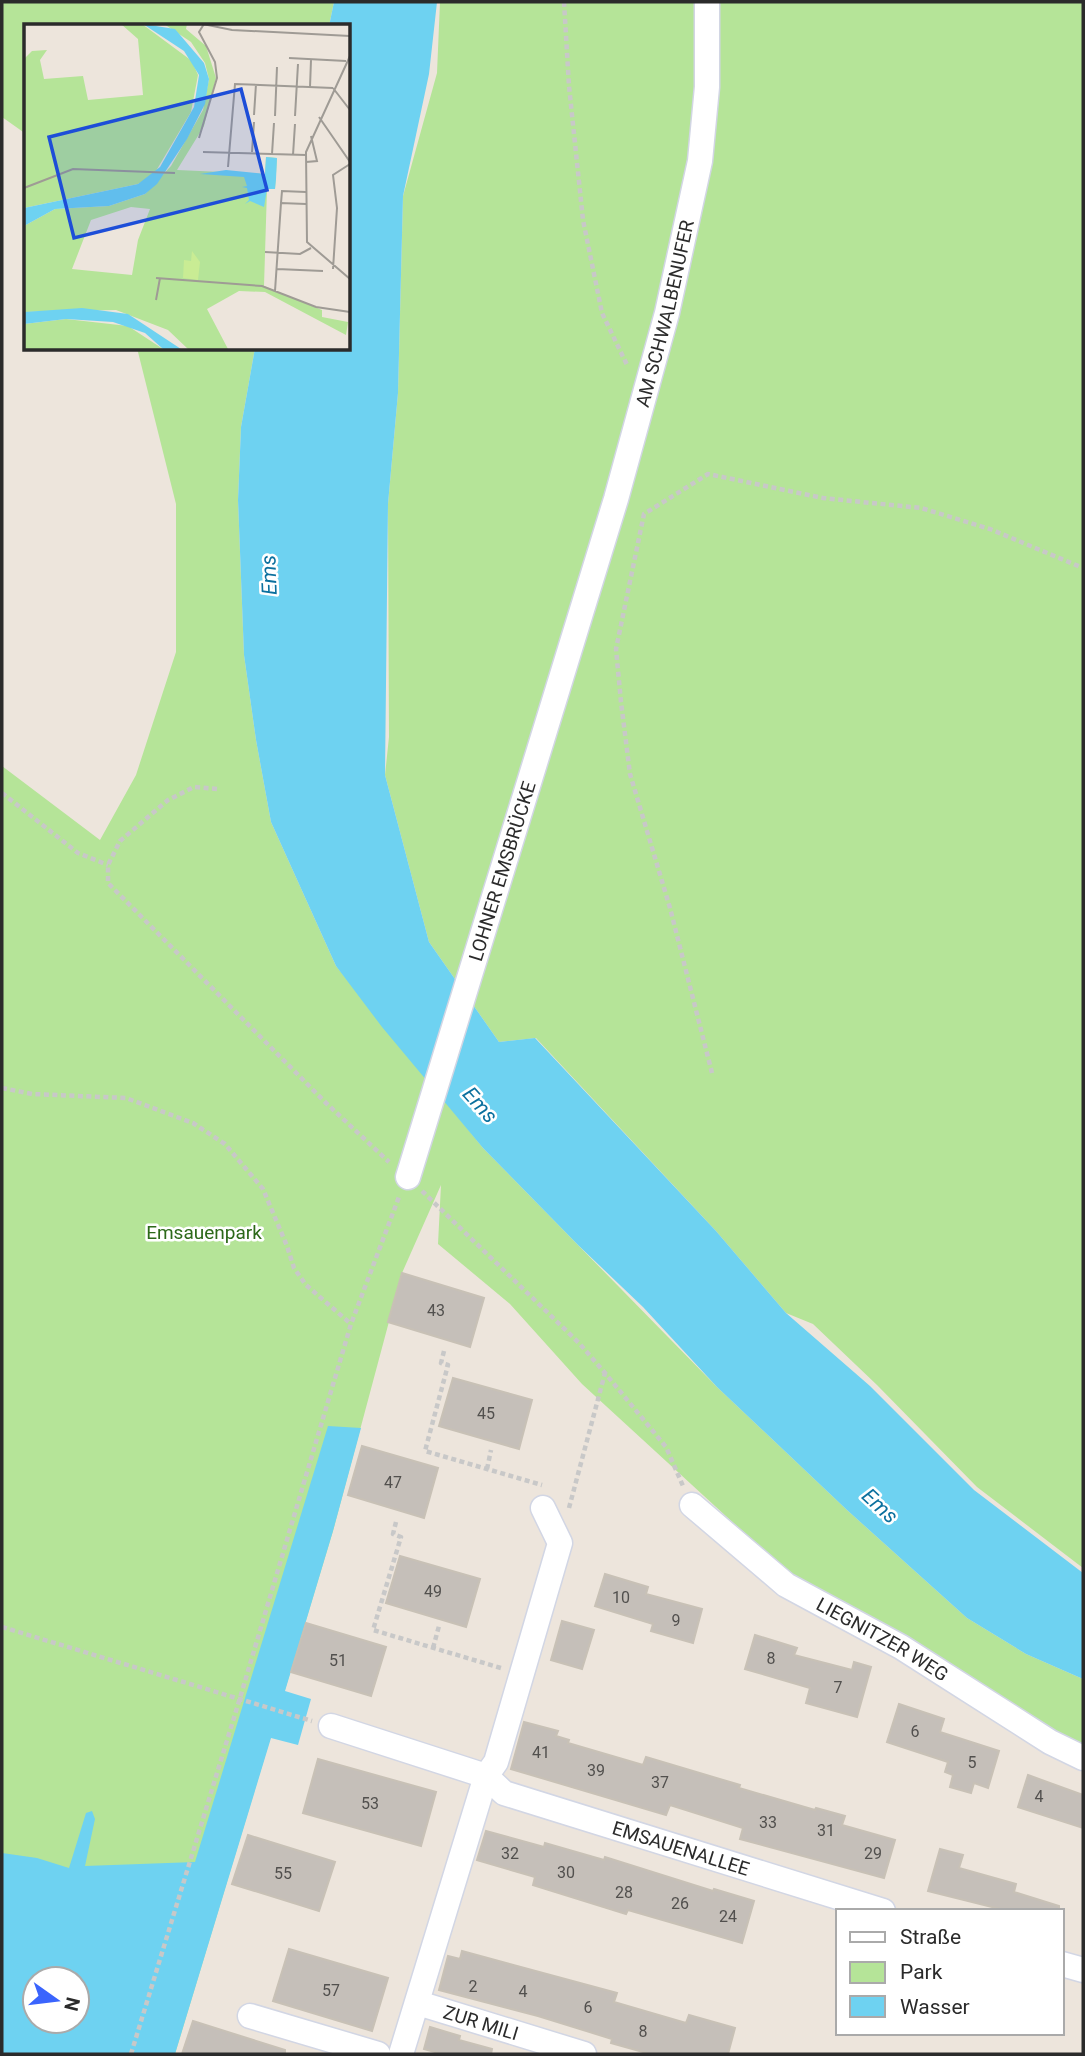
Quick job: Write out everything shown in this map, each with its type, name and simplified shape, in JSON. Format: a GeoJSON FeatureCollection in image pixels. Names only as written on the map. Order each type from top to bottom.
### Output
{"type":"FeatureCollection","features":[{"type":"Feature","properties":{"kind":"street","name":"AM SCHWALBENUFER"},"geometry":{"type":"LineString","coordinates":[[579,617],[639,419],[688,224],[700,161],[706,99],[707,2]]}},
{"type":"Feature","properties":{"kind":"street","name":"LOHNER EMSBRÜCKE"},"geometry":{"type":"LineString","coordinates":[[403,1173],[426,1124],[579,617]]}},
{"type":"Feature","properties":{"kind":"street","name":"LIEGNITZER WEG"},"geometry":{"type":"LineString","coordinates":[[692,1505],[786,1585],[901,1647],[1050,1742],[1083,1758]]}},
{"type":"Feature","properties":{"kind":"street"},"geometry":{"type":"LineString","coordinates":[[401,2054],[486,1776],[496,1762],[560,1543],[542,1508]]}},
{"type":"Feature","properties":{"kind":"street","name":"EMSAUENALLEE"},"geometry":{"type":"LineString","coordinates":[[331,1726],[486,1776],[504,1793],[877,1909]]}},
{"type":"Feature","properties":{"kind":"street"},"geometry":{"type":"LineString","coordinates":[[1064,1965],[1083,1970]]}},
{"type":"Feature","properties":{"kind":"street","name":"ZUR MILI"},"geometry":{"type":"LineString","coordinates":[[418,2003],[584,2054]]}},
{"type":"Feature","properties":{"kind":"street"},"geometry":{"type":"LineString","coordinates":[[250,2016],[378,2054]]}},
{"type":"Feature","properties":{"kind":"path"},"geometry":{"type":"LineString","coordinates":[[564,2],[569,86],[583,220],[602,313],[631,374]]}},
{"type":"Feature","properties":{"kind":"path"},"geometry":{"type":"LineString","coordinates":[[712,1073],[670,908],[630,774],[621,702],[616,649],[644,514],[708,474],[823,498],[921,508],[990,529],[1083,568]]}},
{"type":"Feature","properties":{"kind":"path"},"geometry":{"type":"LineString","coordinates":[[217,789],[194,787],[168,800],[120,841],[108,865],[108,883],[325,1102],[403,1173],[579,1343],[666,1447],[692,1505]]}},
{"type":"Feature","properties":{"kind":"path"},"geometry":{"type":"LineString","coordinates":[[2,793],[78,853],[108,865]]}},
{"type":"Feature","properties":{"kind":"path"},"geometry":{"type":"LineString","coordinates":[[2,1088],[32,1094],[126,1098],[193,1123],[225,1144],[263,1189],[294,1268],[306,1285],[351,1324]]}},
{"type":"Feature","properties":{"kind":"path"},"geometry":{"type":"LineString","coordinates":[[131,2054],[242,1698],[351,1324],[403,1173]]}},
{"type":"Feature","properties":{"kind":"path"},"geometry":{"type":"LineString","coordinates":[[444,1351],[441,1363],[448,1365],[425,1451],[548,1486],[542,1508]]}},
{"type":"Feature","properties":{"kind":"path"},"geometry":{"type":"LineString","coordinates":[[560,1543],[605,1373]]}},
{"type":"Feature","properties":{"kind":"path"},"geometry":{"type":"LineString","coordinates":[[486,1469],[491,1450]]}},
{"type":"Feature","properties":{"kind":"path"},"geometry":{"type":"LineString","coordinates":[[396,1522],[393,1535],[401,1537],[373,1630],[522,1674]]}},
{"type":"Feature","properties":{"kind":"path"},"geometry":{"type":"LineString","coordinates":[[433,1648],[439,1626]]}},
{"type":"Feature","properties":{"kind":"path"},"geometry":{"type":"LineString","coordinates":[[2,1627],[306,1719]]}},
{"type":"Feature","properties":{"kind":"green space"},"geometry":{"type":"Polygon","coordinates":[[[2,2],[334,2],[329,24],[24,24],[24,133],[2,117],[2,2]]]}},
{"type":"Feature","properties":{"kind":"green space"},"geometry":{"type":"Polygon","coordinates":[[[440,2],[1083,2],[1083,1568],[977,1487],[813,1324],[786,1313],[716,1231],[536,1038],[499,1042],[429,942],[385,775],[389,737],[388,504],[398,393],[403,196],[437,73],[440,2]]]}},
{"type":"Feature","properties":{"kind":"green space","name":"Emsauenpark"},"geometry":{"type":"Polygon","coordinates":[[[138,350],[255,350],[241,427],[238,500],[244,655],[271,822],[336,966],[483,1148],[717,1387],[847,1510],[967,1618],[1026,1654],[1083,1679],[1083,1751],[801,1585],[582,1384],[510,1304],[438,1244],[441,1185],[402,1273],[333,1531],[175,2054],[2,2054],[2,766],[100,840],[136,775],[176,652],[176,504],[138,350]]]}},
{"type":"Feature","properties":{"kind":"water","name":"Ems"},"geometry":{"type":"Polygon","coordinates":[[[334,2],[437,2],[429,74],[403,196],[398,393],[388,504],[385,775],[429,942],[499,1042],[535,1038],[716,1231],[786,1313],[870,1386],[974,1490],[1083,1573],[1083,1679],[1026,1654],[967,1618],[847,1510],[717,1387],[643,1307],[483,1148],[382,1027],[336,966],[271,822],[244,655],[238,500],[241,427],[255,350],[350,350],[350,24],[329,24],[334,2]]]}},
{"type":"Feature","properties":{"kind":"water"},"geometry":{"type":"Polygon","coordinates":[[[328,1426],[361,1428],[285,1691],[311,1699],[298,1745],[271,1738],[175,2054],[2,2054],[2,1853],[37,1858],[69,1868],[86,1813],[92,1811],[95,1819],[85,1866],[195,1862],[328,1426]]]}},
{"type":"Feature","properties":{"kind":"building"},"geometry":{"type":"Polygon","coordinates":[[[402,1273],[484,1298],[470,1347],[388,1322],[402,1273]]]}},
{"type":"Feature","properties":{"kind":"building"},"geometry":{"type":"Polygon","coordinates":[[[453,1378],[532,1400],[519,1449],[439,1426],[453,1378]]]}},
{"type":"Feature","properties":{"kind":"building"},"geometry":{"type":"Polygon","coordinates":[[[362,1446],[438,1468],[424,1518],[348,1495],[362,1446]]]}},
{"type":"Feature","properties":{"kind":"building"},"geometry":{"type":"Polygon","coordinates":[[[400,1556],[480,1579],[466,1627],[386,1603],[400,1556]]]}},
{"type":"Feature","properties":{"kind":"building"},"geometry":{"type":"Polygon","coordinates":[[[605,1574],[648,1587],[646,1594],[702,1609],[693,1643],[651,1631],[653,1624],[595,1606],[605,1574]]]}},
{"type":"Feature","properties":{"kind":"building"},"geometry":{"type":"Polygon","coordinates":[[[562,1621],[594,1630],[582,1669],[551,1660],[562,1621]]]}},
{"type":"Feature","properties":{"kind":"building"},"geometry":{"type":"Polygon","coordinates":[[[306,1623],[386,1647],[371,1696],[291,1672],[306,1623]]]}},
{"type":"Feature","properties":{"kind":"building"},"geometry":{"type":"Polygon","coordinates":[[[755,1635],[797,1648],[794,1655],[852,1670],[854,1662],[871,1667],[857,1717],[806,1703],[810,1688],[745,1669],[755,1635]]]}},
{"type":"Feature","properties":{"kind":"building"},"geometry":{"type":"Polygon","coordinates":[[[899,1704],[944,1719],[940,1732],[999,1751],[988,1788],[974,1783],[971,1793],[950,1787],[953,1775],[945,1772],[948,1762],[887,1742],[899,1704]]]}},
{"type":"Feature","properties":{"kind":"building"},"geometry":{"type":"Polygon","coordinates":[[[524,1722],[558,1731],[556,1736],[569,1740],[568,1743],[643,1765],[646,1757],[740,1785],[739,1788],[845,1816],[842,1825],[895,1840],[884,1878],[740,1839],[743,1828],[670,1805],[666,1815],[511,1769],[524,1722]]]}},
{"type":"Feature","properties":{"kind":"building"},"geometry":{"type":"Polygon","coordinates":[[[318,1759],[436,1792],[421,1846],[303,1813],[318,1759]]]}},
{"type":"Feature","properties":{"kind":"building"},"geometry":{"type":"Polygon","coordinates":[[[1028,1775],[1083,1795],[1083,1828],[1018,1807],[1028,1775]]]}},
{"type":"Feature","properties":{"kind":"building"},"geometry":{"type":"Polygon","coordinates":[[[486,1831],[544,1847],[545,1843],[604,1860],[605,1857],[754,1901],[742,1943],[628,1910],[626,1914],[533,1885],[535,1877],[477,1860],[486,1831]]]}},
{"type":"Feature","properties":{"kind":"building"},"geometry":{"type":"Polygon","coordinates":[[[248,1835],[335,1862],[319,1911],[232,1884],[248,1835]]]}},
{"type":"Feature","properties":{"kind":"building"},"geometry":{"type":"Polygon","coordinates":[[[940,1849],[963,1855],[959,1868],[1016,1884],[1014,1892],[1059,1906],[1059,1909],[1000,1909],[928,1891],[940,1849]]]}},
{"type":"Feature","properties":{"kind":"building"},"geometry":{"type":"Polygon","coordinates":[[[289,1949],[388,1978],[372,2031],[273,2001],[289,1949]]]}},
{"type":"Feature","properties":{"kind":"building"},"geometry":{"type":"Polygon","coordinates":[[[462,1951],[617,1993],[614,2002],[686,2023],[689,2015],[735,2028],[728,2054],[650,2054],[611,2043],[612,2039],[538,2016],[439,1990],[448,1956],[460,1959],[462,1951]]]}},
{"type":"Feature","properties":{"kind":"building"},"geometry":{"type":"Polygon","coordinates":[[[193,2021],[285,2050],[285,2054],[182,2054],[193,2021]]]}},
{"type":"Feature","properties":{"kind":"building"},"geometry":{"type":"Polygon","coordinates":[[[430,2027],[460,2036],[459,2040],[492,2049],[491,2054],[442,2054],[424,2049],[430,2027]]]}}]}
